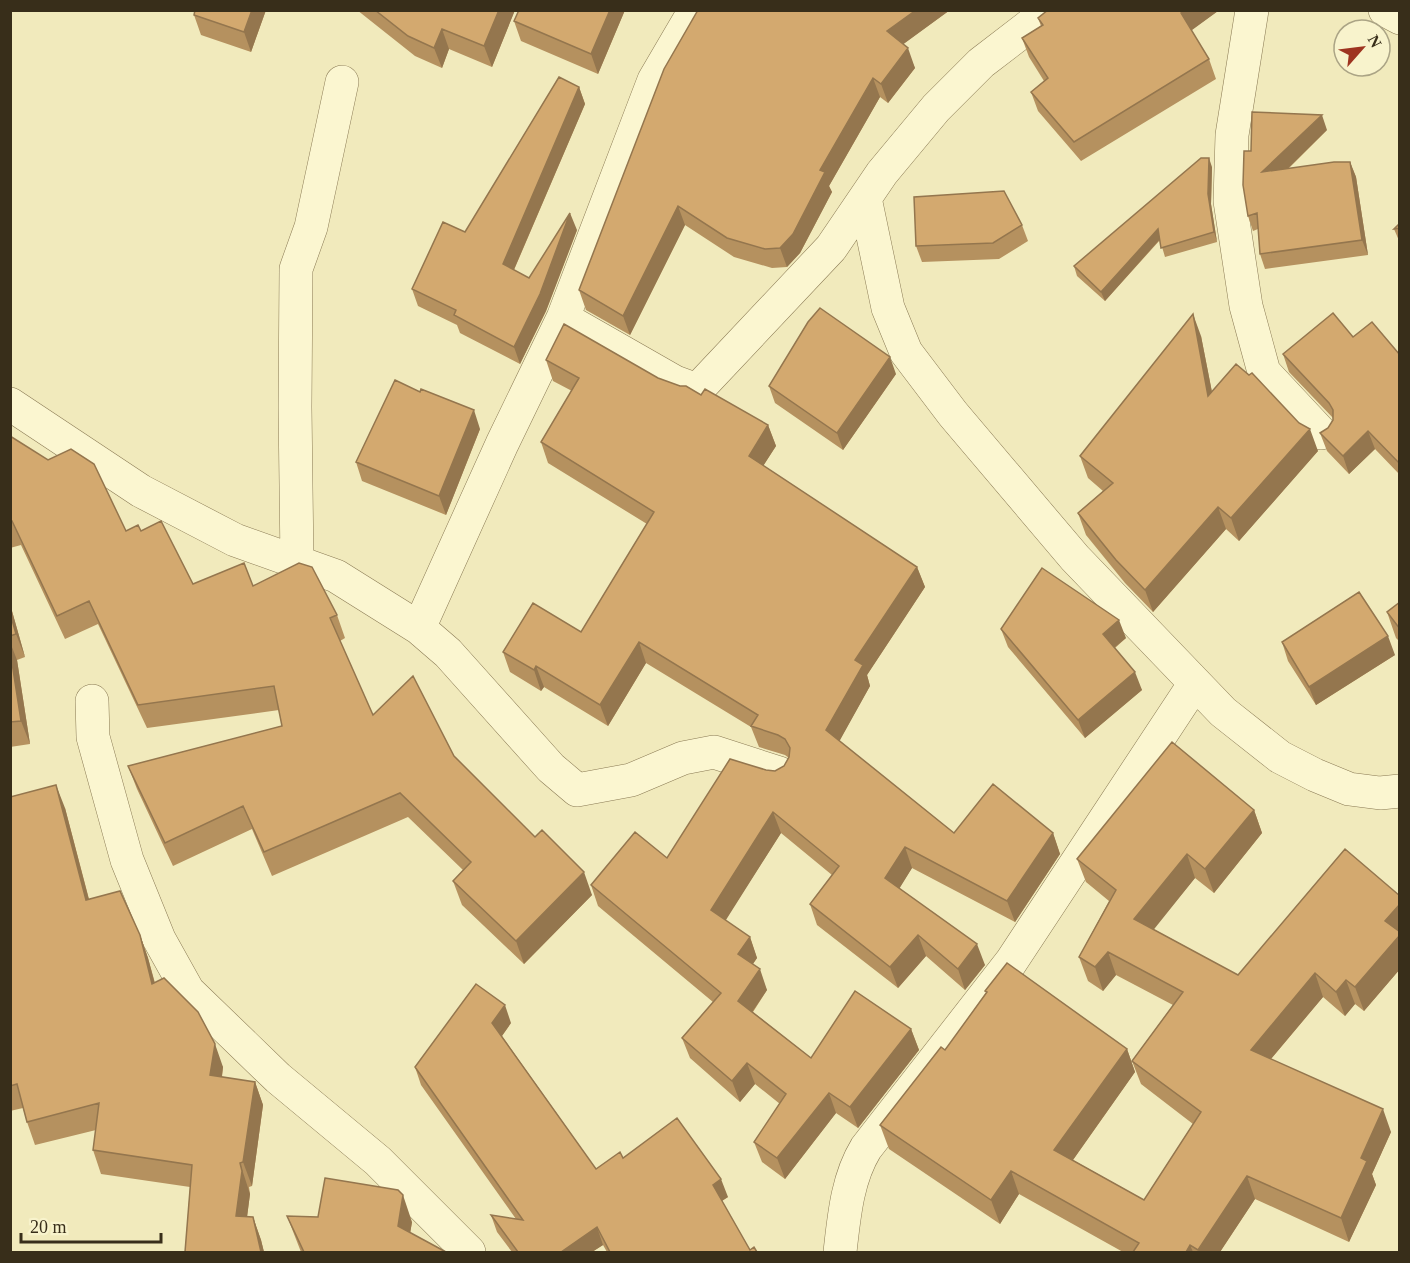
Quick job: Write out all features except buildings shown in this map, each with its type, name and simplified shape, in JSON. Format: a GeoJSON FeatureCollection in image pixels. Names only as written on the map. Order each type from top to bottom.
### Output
{"type":"FeatureCollection","features":[{"type":"Feature","properties":{"kind":"street"},"geometry":{"type":"LineString","coordinates":[[419,628],[562,318],[654,81],[695,10]]}},
{"type":"Feature","properties":{"kind":"street"},"geometry":{"type":"LineString","coordinates":[[562,318],[675,382],[697,388],[831,248],[882,173],[936,108],[981,63],[1050,10]]}},
{"type":"Feature","properties":{"kind":"street"},"geometry":{"type":"LineString","coordinates":[[1252,10],[1232,135],[1230,201],[1246,306],[1264,372],[1320,433]]}},
{"type":"Feature","properties":{"kind":"street"},"geometry":{"type":"LineString","coordinates":[[1385,10],[1400,18]]}},
{"type":"Feature","properties":{"kind":"street"},"geometry":{"type":"LineString","coordinates":[[297,563],[296,269],[310,227],[342,82]]}},
{"type":"Feature","properties":{"kind":"street"},"geometry":{"type":"LineString","coordinates":[[865,198],[888,308],[906,352],[953,414],[1075,558],[1223,712],[1280,757],[1349,789],[1380,793],[1400,790]]}},
{"type":"Feature","properties":{"kind":"street"},"geometry":{"type":"LineString","coordinates":[[10,404],[141,491],[235,540],[336,576],[419,628],[448,653],[551,768],[577,790],[632,780],[683,758],[714,752],[778,774]]}},
{"type":"Feature","properties":{"kind":"street"},"geometry":{"type":"LineString","coordinates":[[840,1252],[847,1205],[857,1162],[1011,962],[1195,683]]}},
{"type":"Feature","properties":{"kind":"street"},"geometry":{"type":"LineString","coordinates":[[92,701],[93,737],[127,860],[159,939],[189,991],[278,1078],[378,1161],[469,1252]]}}]}
